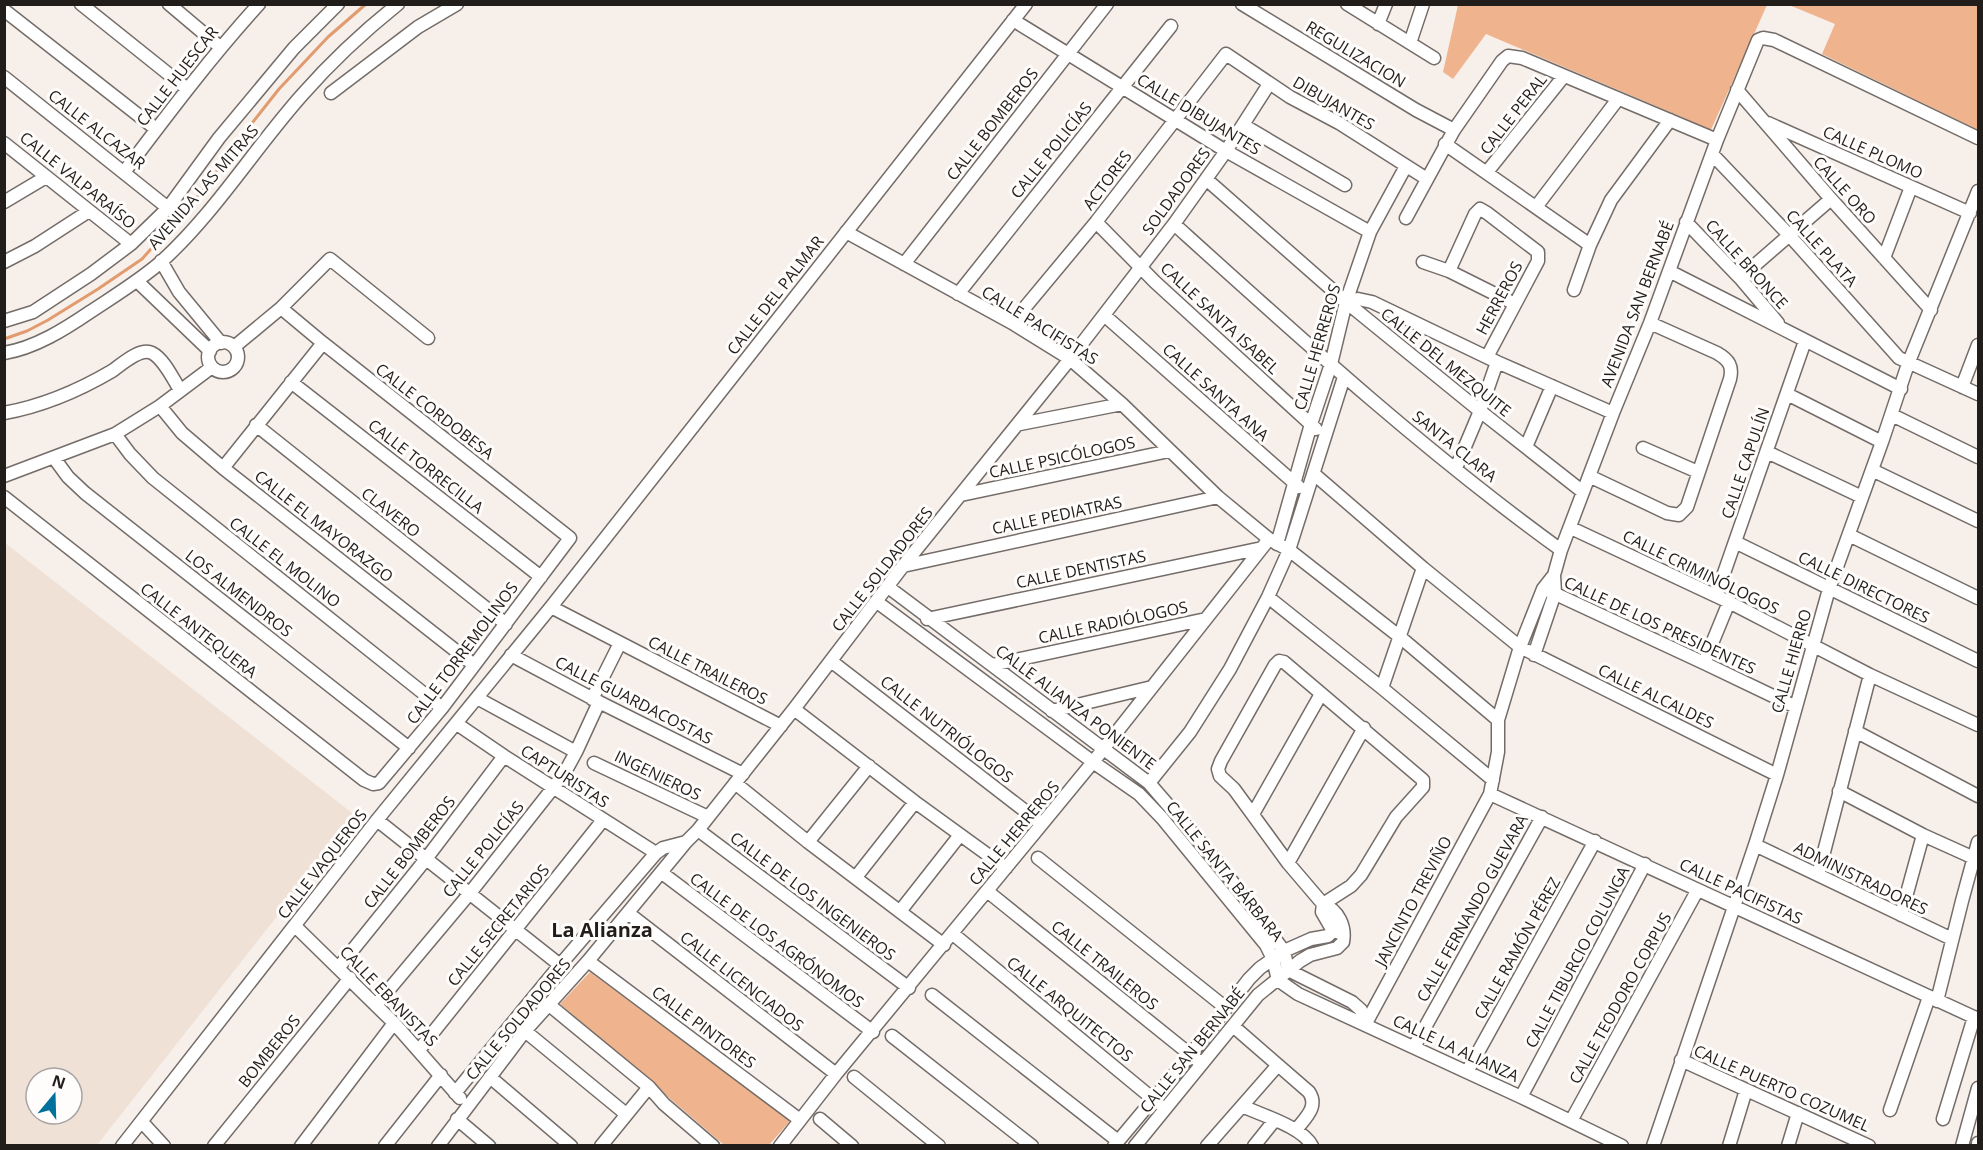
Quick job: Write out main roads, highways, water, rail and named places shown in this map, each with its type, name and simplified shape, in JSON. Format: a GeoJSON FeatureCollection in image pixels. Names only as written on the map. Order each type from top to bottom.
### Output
{"type":"FeatureCollection","features":[{"type":"Feature","properties":{"kind":"waterway"},"geometry":{"type":"LineString","coordinates":[[4,339],[48,320],[142,259],[207,186],[230,151],[279,89],[328,37],[366,4]]}},
{"type":"Feature","properties":{"kind":"district","name":"La Alianza"},"geometry":{"type":"Point","coordinates":[602,929]}}]}
